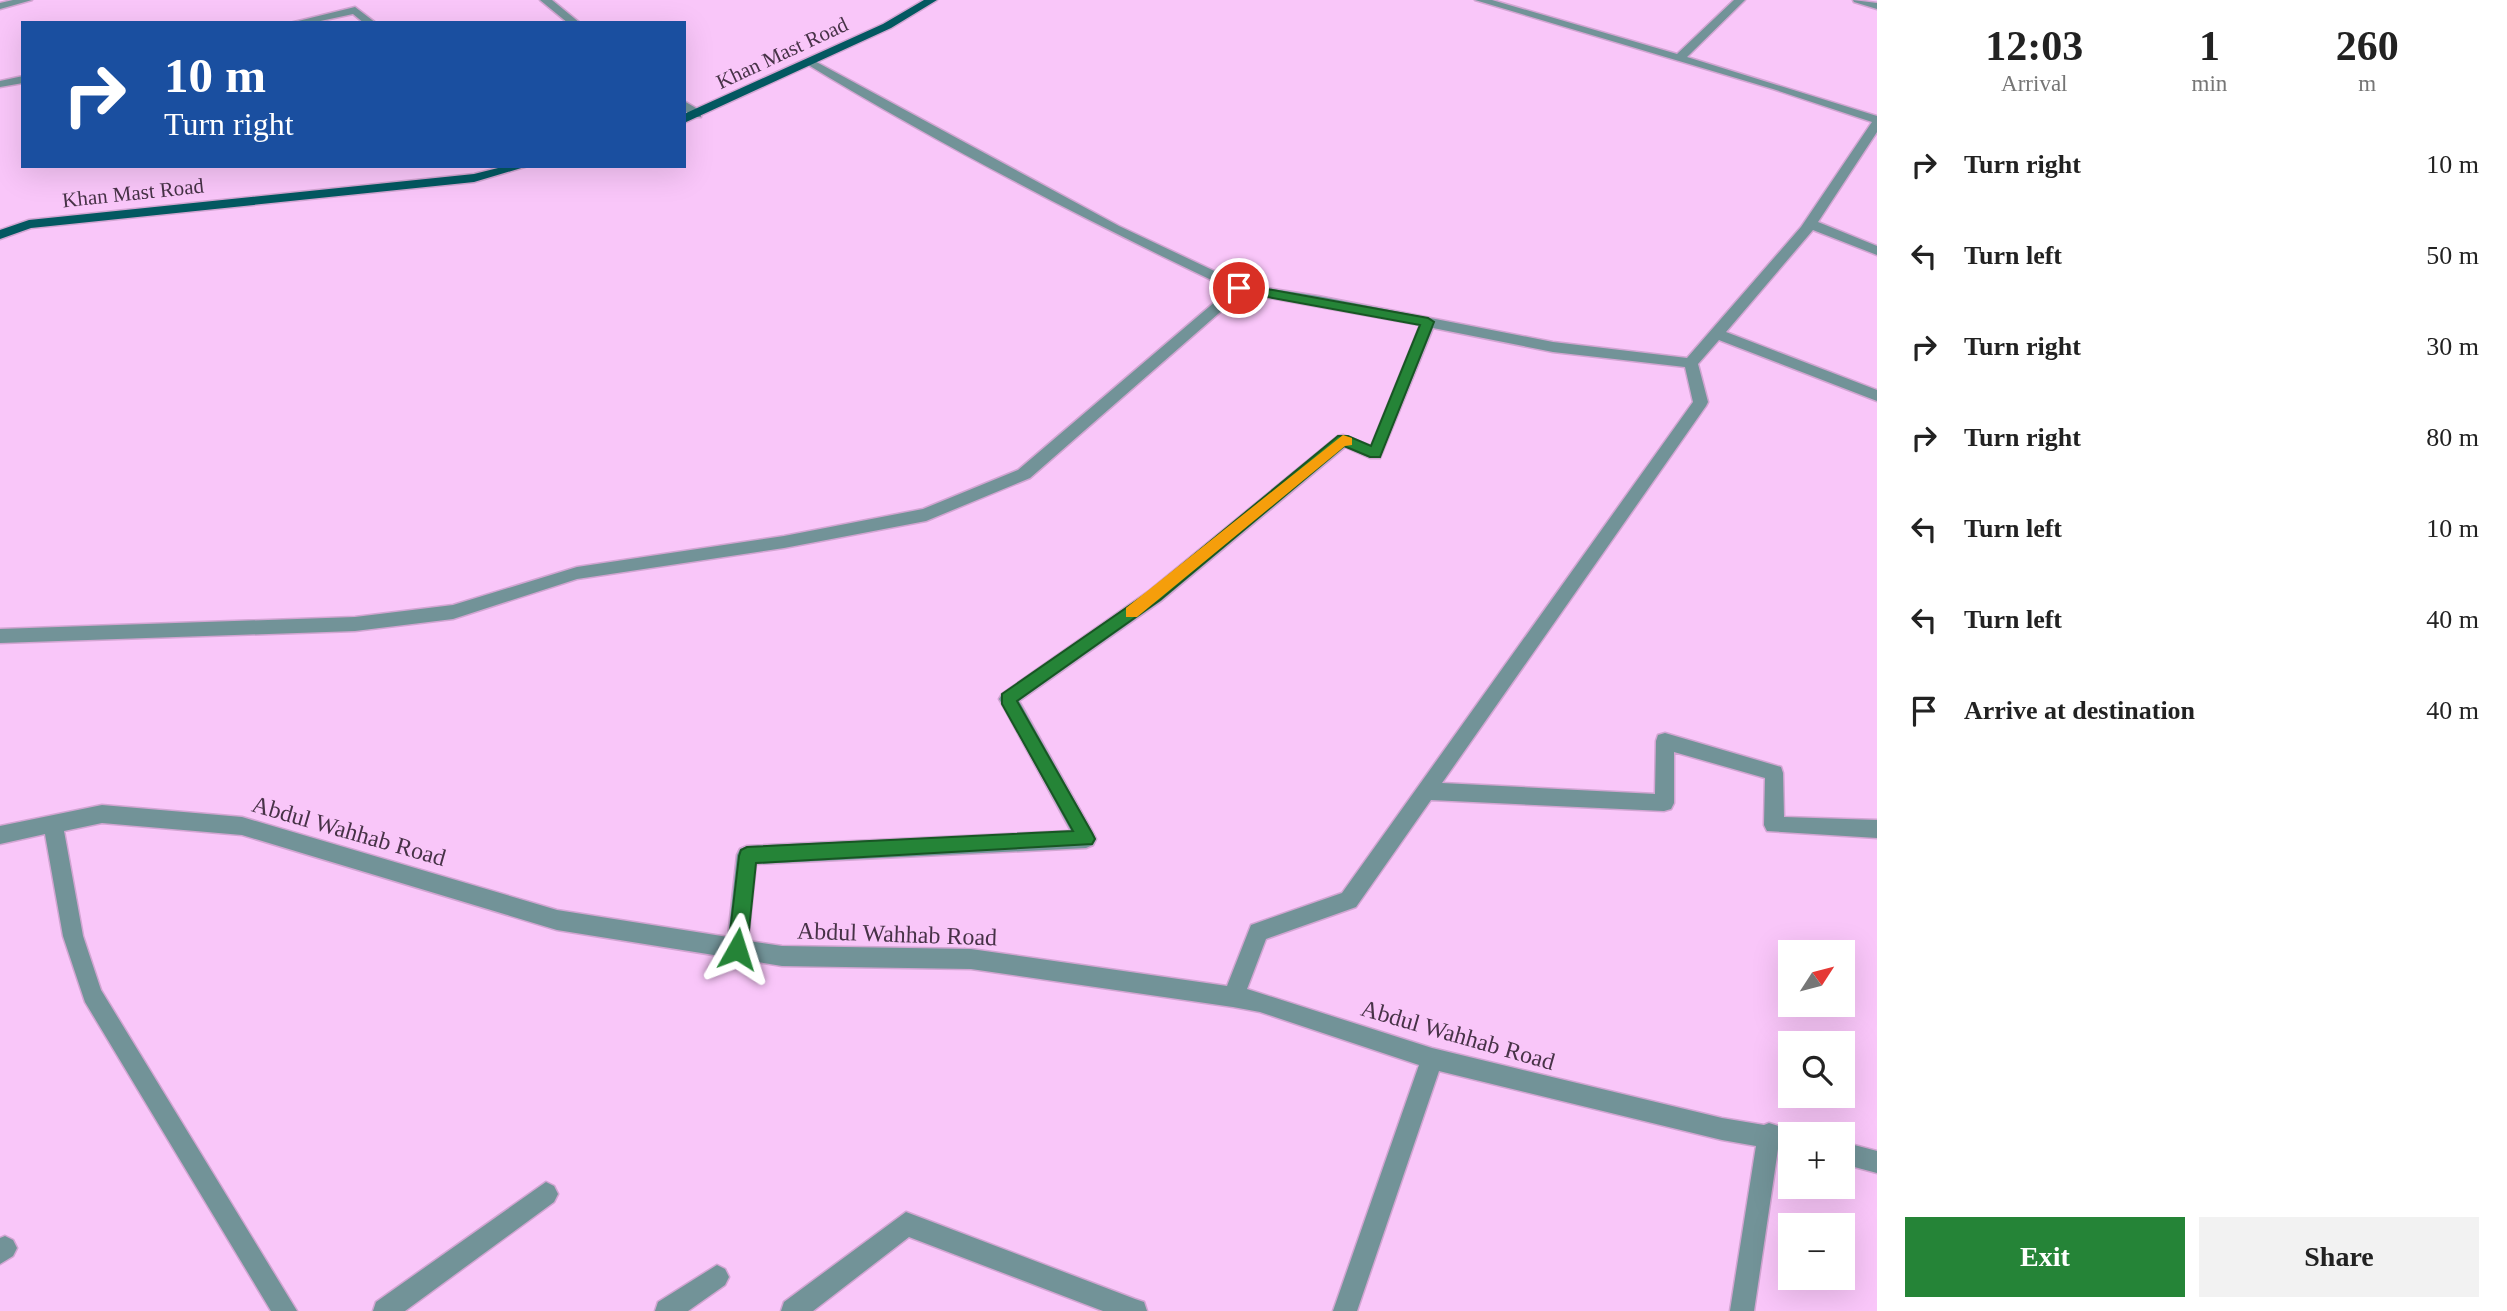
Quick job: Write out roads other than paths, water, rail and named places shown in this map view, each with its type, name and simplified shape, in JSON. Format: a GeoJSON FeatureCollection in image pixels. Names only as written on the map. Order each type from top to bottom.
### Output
{"type":"FeatureCollection","features":[{"type":"Feature","properties":{"kind":"main road","name":"Khan Mast Road"},"geometry":{"type":"LineString","coordinates":[[686,118],[887,26],[932,0]]}},
{"type":"Feature","properties":{"kind":"main road","name":"Khan Mast Road"},"geometry":{"type":"LineString","coordinates":[[0,235],[29,224],[488,170]]}},
{"type":"Feature","properties":{"kind":"street"},"geometry":{"type":"LineString","coordinates":[[0,6],[27,0]]}},
{"type":"Feature","properties":{"kind":"street"},"geometry":{"type":"LineString","coordinates":[[545,0],[572,21]]}},
{"type":"Feature","properties":{"kind":"street"},"geometry":{"type":"LineString","coordinates":[[1480,0],[1680,58],[1877,122],[1810,223],[1691,363]]}},
{"type":"Feature","properties":{"kind":"street"},"geometry":{"type":"LineString","coordinates":[[1680,58],[1741,0]]}},
{"type":"Feature","properties":{"kind":"street"},"geometry":{"type":"LineString","coordinates":[[1858,0],[1877,6]]}},
{"type":"Feature","properties":{"kind":"street"},"geometry":{"type":"LineString","coordinates":[[304,21],[355,10],[368,21]]}},
{"type":"Feature","properties":{"kind":"street"},"geometry":{"type":"LineString","coordinates":[[809,61],[1114,229],[1239,288],[1553,346],[1691,363]]}},
{"type":"Feature","properties":{"kind":"street"},"geometry":{"type":"LineString","coordinates":[[2,84],[21,79]]}},
{"type":"Feature","properties":{"kind":"street"},"geometry":{"type":"LineString","coordinates":[[686,106],[697,114]]}},
{"type":"Feature","properties":{"kind":"street"},"geometry":{"type":"LineString","coordinates":[[1810,223],[1877,251]]}},
{"type":"Feature","properties":{"kind":"street"},"geometry":{"type":"LineString","coordinates":[[0,636],[355,624],[453,611],[577,573],[784,542],[926,516],[1024,474],[1239,288]]}},
{"type":"Feature","properties":{"kind":"street"},"geometry":{"type":"LineString","coordinates":[[737,949],[747,856],[1086,839],[1008,699],[1155,596],[1343,440],[1375,454],[1428,322]]}},
{"type":"Feature","properties":{"kind":"street"},"geometry":{"type":"LineString","coordinates":[[1717,334],[1877,396]]}},
{"type":"Feature","properties":{"kind":"street"},"geometry":{"type":"LineString","coordinates":[[1233,997],[1258,932],[1349,900],[1701,401],[1691,363]]}},
{"type":"Feature","properties":{"kind":"street"},"geometry":{"type":"LineString","coordinates":[[1427,791],[1664,803],[1665,741],[1773,773],[1774,825],[1877,829]]}},
{"type":"Feature","properties":{"kind":"street","name":"Abdul Wahhab Road"},"geometry":{"type":"LineString","coordinates":[[0,835],[102,814],[242,825],[557,920],[782,956],[971,959],[1233,997],[1260,1002],[1432,1059],[1722,1129],[1778,1137]]}},
{"type":"Feature","properties":{"kind":"street"},"geometry":{"type":"LineString","coordinates":[[53,824],[73,936],[92,995],[285,1311]]}},
{"type":"Feature","properties":{"kind":"street"},"geometry":{"type":"LineString","coordinates":[[1345,1311],[1432,1059]]}},
{"type":"Feature","properties":{"kind":"street"},"geometry":{"type":"LineString","coordinates":[[1742,1311],[1778,1142]]}},
{"type":"Feature","properties":{"kind":"street"},"geometry":{"type":"LineString","coordinates":[[1855,1156],[1877,1162]]}},
{"type":"Feature","properties":{"kind":"street"},"geometry":{"type":"LineString","coordinates":[[385,1311],[546,1194]]}},
{"type":"Feature","properties":{"kind":"street"},"geometry":{"type":"LineString","coordinates":[[793,1311],[905,1224],[1135,1311]]}},
{"type":"Feature","properties":{"kind":"street"},"geometry":{"type":"LineString","coordinates":[[667,1311],[717,1277]]}}]}
